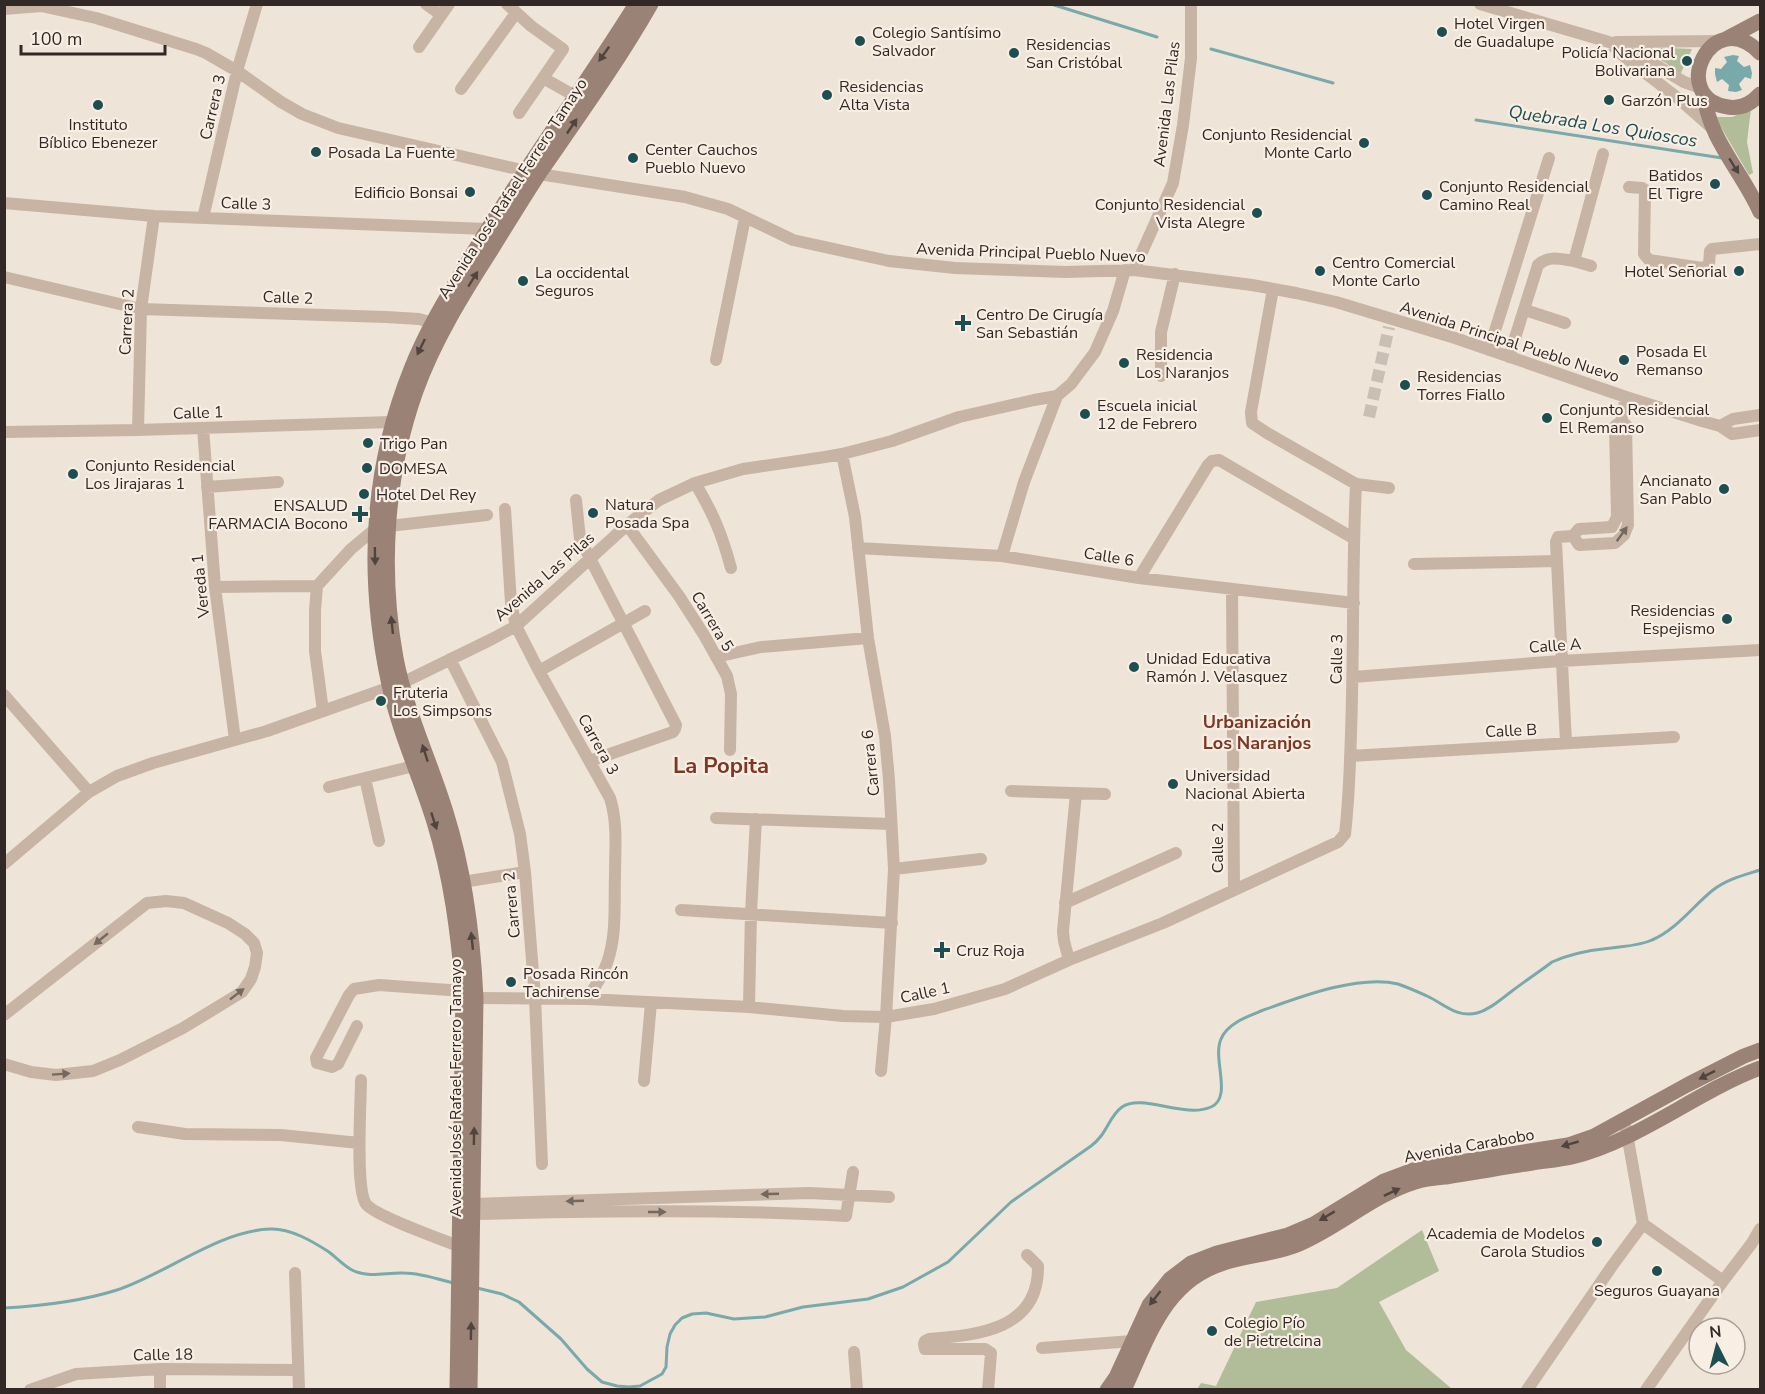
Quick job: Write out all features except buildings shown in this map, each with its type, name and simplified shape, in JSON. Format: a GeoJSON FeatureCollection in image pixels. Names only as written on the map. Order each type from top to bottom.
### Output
{"type":"FeatureCollection","features":[{"type":"Feature","properties":{"kind":"street","name":"Carrera 3"},"geometry":{"type":"LineString","coordinates":[[203,218],[237,71],[257,4]]}},
{"type":"Feature","properties":{"kind":"street"},"geometry":{"type":"LineString","coordinates":[[419,47],[445,10],[426,4]]}},
{"type":"Feature","properties":{"kind":"street","name":"Avenida José Rafael Ferrero Tamayo"},"geometry":{"type":"LineString","coordinates":[[470,1389],[473,1209],[469,994],[447,867],[434,819],[414,766],[396,684],[397,658],[390,606],[388,556],[382,527],[381,479],[392,422],[411,368],[439,325],[460,299],[575,96],[636,4]]}},
{"type":"Feature","properties":{"kind":"street","name":"Avenida José Rafael Ferrero Tamayo"},"geometry":{"type":"LineString","coordinates":[[382,527],[406,420],[439,325],[487,230],[590,100],[651,4]]}},
{"type":"Feature","properties":{"kind":"street","name":"Avenida Las Pilas"},"geometry":{"type":"LineString","coordinates":[[4,864],[89,792],[117,776],[235,741],[396,684],[516,626],[627,525],[658,500],[695,483],[743,468],[825,457],[892,441],[959,417],[1057,396],[1071,384],[1095,352],[1129,270],[1173,183],[1191,58],[1191,4]]}},
{"type":"Feature","properties":{"kind":"street"},"geometry":{"type":"LineString","coordinates":[[1480,4],[1609,42],[1632,51],[1703,91],[1712,101],[1722,106],[1733,108],[1744,106],[1761,94]]}},
{"type":"Feature","properties":{"kind":"street","name":"Avenida Principal Pueblo Nuevo"},"geometry":{"type":"LineString","coordinates":[[4,9],[41,6],[96,18],[196,49],[237,71],[280,102],[302,114],[338,128],[532,172],[685,197],[728,209],[793,240],[871,258],[909,264],[1066,272],[1129,270],[1273,288],[1336,302],[1390,324],[1455,338],[1626,397],[1720,426],[1732,434],[1761,430]]}},
{"type":"Feature","properties":{"kind":"street"},"geometry":{"type":"LineString","coordinates":[[461,89],[511,9],[563,47],[563,51],[519,113]]}},
{"type":"Feature","properties":{"kind":"street"},"geometry":{"type":"LineString","coordinates":[[1761,21],[1711,46],[1703,55],[1698,77],[1703,91],[1705,109],[1713,129],[1761,212]]}},
{"type":"Feature","properties":{"kind":"street"},"geometry":{"type":"LineString","coordinates":[[1609,42],[1736,39],[1754,46],[1761,53]]}},
{"type":"Feature","properties":{"kind":"street"},"geometry":{"type":"LineString","coordinates":[[1609,42],[1713,129]]}},
{"type":"Feature","properties":{"kind":"street"},"geometry":{"type":"LineString","coordinates":[[543,78],[575,96]]}},
{"type":"Feature","properties":{"kind":"street"},"geometry":{"type":"LineString","coordinates":[[1574,261],[1603,154]]}},
{"type":"Feature","properties":{"kind":"street"},"geometry":{"type":"LineString","coordinates":[[1489,350],[1549,158]]}},
{"type":"Feature","properties":{"kind":"street"},"geometry":{"type":"LineString","coordinates":[[1629,187],[1645,190],[1644,254],[1649,260],[1702,268],[1709,265],[1712,249],[1761,244]]}},
{"type":"Feature","properties":{"kind":"street","name":"Calle 3"},"geometry":{"type":"LineString","coordinates":[[4,203],[154,216],[487,230]]}},
{"type":"Feature","properties":{"kind":"street","name":"Carrera 2"},"geometry":{"type":"LineString","coordinates":[[138,430],[141,309],[154,216]]}},
{"type":"Feature","properties":{"kind":"street"},"geometry":{"type":"LineString","coordinates":[[716,360],[745,218]]}},
{"type":"Feature","properties":{"kind":"street"},"geometry":{"type":"LineString","coordinates":[[1509,357],[1538,265],[1548,258],[1554,258],[1591,266]]}},
{"type":"Feature","properties":{"kind":"street"},"geometry":{"type":"LineString","coordinates":[[1161,376],[1162,326],[1175,274]]}},
{"type":"Feature","properties":{"kind":"street","name":"Calle 2"},"geometry":{"type":"LineString","coordinates":[[4,278],[141,309],[386,317],[419,319],[439,325]]}},
{"type":"Feature","properties":{"kind":"street"},"geometry":{"type":"LineString","coordinates":[[1273,288],[1251,412],[1252,423],[1356,484],[1389,488]]}},
{"type":"Feature","properties":{"kind":"street"},"geometry":{"type":"LineString","coordinates":[[1525,310],[1565,323]]}},
{"type":"Feature","properties":{"kind":"street"},"geometry":{"type":"LineString","coordinates":[[1002,556],[1024,482],[1057,396]]}},
{"type":"Feature","properties":{"kind":"street"},"geometry":{"type":"LineString","coordinates":[[1566,743],[1556,542],[1558,537],[1573,536],[1579,545],[1615,543],[1624,535],[1628,525],[1626,425],[1621,422],[1626,397]]}},
{"type":"Feature","properties":{"kind":"street"},"geometry":{"type":"LineString","coordinates":[[1720,426],[1733,419],[1761,415]]}},
{"type":"Feature","properties":{"kind":"street","name":"Calle 1"},"geometry":{"type":"LineString","coordinates":[[4,432],[392,422]]}},
{"type":"Feature","properties":{"kind":"street","name":"Vereda 1"},"geometry":{"type":"LineString","coordinates":[[203,428],[215,587],[235,741]]}},
{"type":"Feature","properties":{"kind":"street","name":"Carrera 6"},"geometry":{"type":"LineString","coordinates":[[842,453],[855,517],[868,638],[885,736],[894,869],[881,1071]]}},
{"type":"Feature","properties":{"kind":"street"},"geometry":{"type":"LineString","coordinates":[[1139,578],[1212,461],[1219,460],[1353,538]]}},
{"type":"Feature","properties":{"kind":"street"},"geometry":{"type":"LineString","coordinates":[[207,487],[279,482]]}},
{"type":"Feature","properties":{"kind":"street"},"geometry":{"type":"LineString","coordinates":[[695,483],[711,510],[731,568]]}},
{"type":"Feature","properties":{"kind":"street","name":"Calle 3"},"geometry":{"type":"LineString","coordinates":[[1345,834],[1353,676],[1353,538],[1356,484]]}},
{"type":"Feature","properties":{"kind":"street"},"geometry":{"type":"LineString","coordinates":[[576,500],[580,539],[676,725],[672,732],[590,761]]}},
{"type":"Feature","properties":{"kind":"street","name":"Carrera 3"},"geometry":{"type":"LineString","coordinates":[[505,509],[511,603],[516,626],[610,798],[615,812],[614,936],[601,979],[587,999]]}},
{"type":"Feature","properties":{"kind":"street"},"geometry":{"type":"LineString","coordinates":[[323,711],[315,651],[317,586],[351,549],[382,527],[487,515]]}},
{"type":"Feature","properties":{"kind":"street","name":"Carrera 5"},"geometry":{"type":"LineString","coordinates":[[627,525],[679,596],[727,676],[731,694],[730,750]]}},
{"type":"Feature","properties":{"kind":"street","name":"Calle 6"},"geometry":{"type":"LineString","coordinates":[[858,548],[1002,556],[1139,578],[1354,603]]}},
{"type":"Feature","properties":{"kind":"street"},"geometry":{"type":"LineString","coordinates":[[1414,564],[1556,561]]}},
{"type":"Feature","properties":{"kind":"street"},"geometry":{"type":"LineString","coordinates":[[215,587],[317,586]]}},
{"type":"Feature","properties":{"kind":"street","name":"Calle 2"},"geometry":{"type":"LineString","coordinates":[[1232,589],[1234,890]]}},
{"type":"Feature","properties":{"kind":"street"},"geometry":{"type":"LineString","coordinates":[[539,671],[645,611]]}},
{"type":"Feature","properties":{"kind":"street"},"geometry":{"type":"LineString","coordinates":[[716,657],[761,647],[868,638]]}},
{"type":"Feature","properties":{"kind":"street","name":"Calle A"},"geometry":{"type":"LineString","coordinates":[[1353,676],[1761,650]]}},
{"type":"Feature","properties":{"kind":"street","name":"Carrera 2"},"geometry":{"type":"LineString","coordinates":[[450,659],[502,762],[520,834],[535,998],[542,1164]]}},
{"type":"Feature","properties":{"kind":"street","name":"Avenida José Rafael Ferrero Tamayo"},"geometry":{"type":"LineString","coordinates":[[396,684],[446,813],[463,882],[471,934],[458,1246],[457,1389]]}},
{"type":"Feature","properties":{"kind":"street"},"geometry":{"type":"LineString","coordinates":[[4,695],[89,792]]}},
{"type":"Feature","properties":{"kind":"street","name":"Calle B"},"geometry":{"type":"LineString","coordinates":[[1350,756],[1674,737]]}},
{"type":"Feature","properties":{"kind":"street"},"geometry":{"type":"LineString","coordinates":[[329,787],[414,766]]}},
{"type":"Feature","properties":{"kind":"street"},"geometry":{"type":"LineString","coordinates":[[365,778],[380,841]]}},
{"type":"Feature","properties":{"kind":"street"},"geometry":{"type":"LineString","coordinates":[[1011,791],[1105,794]]}},
{"type":"Feature","properties":{"kind":"street"},"geometry":{"type":"LineString","coordinates":[[1070,960],[1063,931],[1076,793]]}},
{"type":"Feature","properties":{"kind":"street"},"geometry":{"type":"LineString","coordinates":[[716,818],[891,824]]}},
{"type":"Feature","properties":{"kind":"street"},"geometry":{"type":"LineString","coordinates":[[749,1007],[756,819]]}},
{"type":"Feature","properties":{"kind":"street","name":"Calle 1"},"geometry":{"type":"LineString","coordinates":[[357,1026],[338,1064],[332,1067],[317,1063],[316,1058],[349,995],[354,989],[379,985],[469,994],[749,1007],[843,1016],[886,1017],[934,1009],[1005,989],[1163,922],[1338,842],[1345,834]]}},
{"type":"Feature","properties":{"kind":"street"},"geometry":{"type":"LineString","coordinates":[[1065,903],[1176,853]]}},
{"type":"Feature","properties":{"kind":"street"},"geometry":{"type":"LineString","coordinates":[[894,869],[981,859]]}},
{"type":"Feature","properties":{"kind":"street"},"geometry":{"type":"LineString","coordinates":[[463,882],[525,872]]}},
{"type":"Feature","properties":{"kind":"street"},"geometry":{"type":"LineString","coordinates":[[4,1016],[147,903],[166,901],[184,903],[228,923],[254,943],[257,953],[251,979],[242,992],[183,1028],[120,1060],[93,1071],[56,1075],[31,1072],[4,1064]]}},
{"type":"Feature","properties":{"kind":"street"},"geometry":{"type":"LineString","coordinates":[[681,910],[892,923]]}},
{"type":"Feature","properties":{"kind":"street"},"geometry":{"type":"LineString","coordinates":[[644,1081],[651,1003]]}},
{"type":"Feature","properties":{"kind":"street","name":"Avenida Carabobo"},"geometry":{"type":"LineString","coordinates":[[1124,1389],[1157,1318],[1171,1298],[1187,1282],[1204,1270],[1223,1263],[1295,1246],[1321,1234],[1390,1192],[1416,1182],[1571,1157],[1601,1147],[1687,1085],[1744,1056],[1761,1050]]}},
{"type":"Feature","properties":{"kind":"street","name":"Avenida Carabobo"},"geometry":{"type":"LineString","coordinates":[[1107,1389],[1116,1377],[1149,1305],[1170,1279],[1191,1263],[1217,1253],[1288,1235],[1314,1224],[1384,1181],[1416,1169],[1568,1145],[1626,1128],[1761,1068]]}},
{"type":"Feature","properties":{"kind":"street"},"geometry":{"type":"LineString","coordinates":[[361,1080],[362,1195],[366,1204],[394,1220],[458,1246]]}},
{"type":"Feature","properties":{"kind":"street"},"geometry":{"type":"LineString","coordinates":[[138,1127],[185,1134],[281,1134],[360,1143]]}},
{"type":"Feature","properties":{"kind":"street"},"geometry":{"type":"LineString","coordinates":[[1626,1128],[1643,1224],[1723,1281]]}},
{"type":"Feature","properties":{"kind":"street"},"geometry":{"type":"LineString","coordinates":[[473,1209],[740,1212],[846,1216],[853,1172]]}},
{"type":"Feature","properties":{"kind":"street"},"geometry":{"type":"LineString","coordinates":[[808,1214],[809,1193]]}},
{"type":"Feature","properties":{"kind":"street"},"geometry":{"type":"LineString","coordinates":[[473,1209],[809,1193],[888,1197]]}},
{"type":"Feature","properties":{"kind":"street"},"geometry":{"type":"LineString","coordinates":[[1527,1389],[1643,1224]]}},
{"type":"Feature","properties":{"kind":"street"},"geometry":{"type":"LineString","coordinates":[[1646,1389],[1761,1229]]}},
{"type":"Feature","properties":{"kind":"street"},"geometry":{"type":"LineString","coordinates":[[988,1389],[991,1353],[988,1350],[925,1348],[924,1344],[928,1340],[995,1329],[1010,1323],[1021,1314],[1033,1294],[1038,1279],[1038,1266],[1027,1255]]}},
{"type":"Feature","properties":{"kind":"street"},"geometry":{"type":"LineString","coordinates":[[295,1273],[299,1389]]}},
{"type":"Feature","properties":{"kind":"street"},"geometry":{"type":"LineString","coordinates":[[1042,1348],[1132,1341]]}},
{"type":"Feature","properties":{"kind":"street"},"geometry":{"type":"LineString","coordinates":[[854,1353],[857,1389]]}},
{"type":"Feature","properties":{"kind":"street"},"geometry":{"type":"LineString","coordinates":[[160,1369],[160,1389]]}},
{"type":"Feature","properties":{"kind":"street","name":"Calle 18"},"geometry":{"type":"LineString","coordinates":[[30,1389],[76,1374],[160,1369],[298,1370]]}},
{"type":"Feature","properties":{"kind":"green space"},"geometry":{"type":"Polygon","coordinates":[[[1644,47],[1692,49],[1680,75],[1666,63],[1642,50],[1644,47]]]}},
{"type":"Feature","properties":{"kind":"green space"},"geometry":{"type":"Polygon","coordinates":[[[1751,109],[1747,142],[1753,173],[1749,175],[1715,117],[1732,117],[1751,109]]]}},
{"type":"Feature","properties":{"kind":"green space"},"geometry":{"type":"Polygon","coordinates":[[[1422,1230],[1439,1271],[1379,1302],[1406,1350],[1452,1389],[1197,1389],[1201,1383],[1216,1386],[1256,1302],[1337,1288],[1422,1230]]]}},
{"type":"Feature","properties":{"kind":"water"},"geometry":{"type":"Polygon","coordinates":[[[1739,56],[1737,61],[1744,67],[1750,65],[1752,73],[1751,79],[1745,77],[1739,84],[1742,90],[1736,92],[1728,91],[1729,85],[1722,79],[1717,82],[1715,74],[1715,68],[1721,69],[1727,62],[1724,57],[1739,56]]]}},
{"type":"Feature","properties":{"kind":"waterway","name":"Quebrada Los Quioscos"},"geometry":{"type":"LineString","coordinates":[[1051,4],[1157,37]]}},
{"type":"Feature","properties":{"kind":"waterway","name":"Quebrada Los Quioscos"},"geometry":{"type":"LineString","coordinates":[[1211,49],[1333,83]]}},
{"type":"Feature","properties":{"kind":"waterway","name":"Quebrada Los Quioscos"},"geometry":{"type":"LineString","coordinates":[[1476,120],[1722,158]]}},
{"type":"Feature","properties":{"kind":"waterway"},"geometry":{"type":"LineString","coordinates":[[477,1288],[502,1294],[519,1302],[561,1339],[587,1369],[602,1382],[617,1386],[640,1386],[662,1374],[666,1367],[670,1334],[682,1318],[692,1314],[706,1313],[734,1319],[765,1317],[803,1307],[868,1299],[903,1287],[948,1262],[1011,1202],[1092,1145],[1122,1107],[1130,1103],[1189,1110],[1211,1107],[1221,1095],[1219,1057],[1221,1039],[1232,1025],[1249,1016],[1328,989],[1365,982],[1398,984],[1457,1012],[1477,1013],[1496,1004],[1552,962],[1581,952],[1642,944],[1661,936],[1718,886],[1760,870]]}},
{"type":"Feature","properties":{"kind":"waterway"},"geometry":{"type":"LineString","coordinates":[[4,1308],[62,1302],[117,1290],[231,1237],[270,1229],[293,1233],[308,1240],[329,1252],[344,1265],[360,1273],[410,1273],[453,1283]]}},
{"type":"Feature","properties":{"kind":"tunnel"},"geometry":{"type":"LineString","coordinates":[[1369,417],[1389,327]]}},
{"type":"Feature","properties":{"kind":"place","name":"Hotel Virgen de Guadalupe"},"geometry":{"type":"Point","coordinates":[1442,32]}},
{"type":"Feature","properties":{"kind":"place","name":"Colegio Santísimo Salvador"},"geometry":{"type":"Point","coordinates":[860,41]}},
{"type":"Feature","properties":{"kind":"place","name":"Residencias San Cristóbal"},"geometry":{"type":"Point","coordinates":[1014,53]}},
{"type":"Feature","properties":{"kind":"place","name":"Policía Nacional Bolivariana"},"geometry":{"type":"Point","coordinates":[1687,61]}},
{"type":"Feature","properties":{"kind":"place","name":"Residencias Alta Vista"},"geometry":{"type":"Point","coordinates":[827,95]}},
{"type":"Feature","properties":{"kind":"place","name":"Garzón Plus"},"geometry":{"type":"Point","coordinates":[1609,100]}},
{"type":"Feature","properties":{"kind":"place","name":"Instituto Bíblico Ebenezer"},"geometry":{"type":"Point","coordinates":[98,105]}},
{"type":"Feature","properties":{"kind":"place","name":"Conjunto Residencial Monte Carlo"},"geometry":{"type":"Point","coordinates":[1364,143]}},
{"type":"Feature","properties":{"kind":"place","name":"Posada La Fuente"},"geometry":{"type":"Point","coordinates":[316,152]}},
{"type":"Feature","properties":{"kind":"place","name":"Center Cauchos Pueblo Nuevo"},"geometry":{"type":"Point","coordinates":[633,158]}},
{"type":"Feature","properties":{"kind":"place","name":"Batidos El Tigre"},"geometry":{"type":"Point","coordinates":[1715,184]}},
{"type":"Feature","properties":{"kind":"place","name":"Edificio Bonsai"},"geometry":{"type":"Point","coordinates":[470,192]}},
{"type":"Feature","properties":{"kind":"place","name":"Conjunto Residencial Camino Real"},"geometry":{"type":"Point","coordinates":[1427,195]}},
{"type":"Feature","properties":{"kind":"place","name":"Conjunto Residencial Vista Alegre"},"geometry":{"type":"Point","coordinates":[1257,213]}},
{"type":"Feature","properties":{"kind":"place","name":"Centro Comercial Monte Carlo"},"geometry":{"type":"Point","coordinates":[1320,271]}},
{"type":"Feature","properties":{"kind":"place","name":"Hotel Señorial"},"geometry":{"type":"Point","coordinates":[1739,271]}},
{"type":"Feature","properties":{"kind":"place","name":"La occidental Seguros"},"geometry":{"type":"Point","coordinates":[523,281]}},
{"type":"Feature","properties":{"kind":"place","name":"Centro De Cirugía San Sebastián"},"geometry":{"type":"Point","coordinates":[963,323]}},
{"type":"Feature","properties":{"kind":"place","name":"Posada El Remanso"},"geometry":{"type":"Point","coordinates":[1624,360]}},
{"type":"Feature","properties":{"kind":"place","name":"Residencia Los Naranjos"},"geometry":{"type":"Point","coordinates":[1124,363]}},
{"type":"Feature","properties":{"kind":"place","name":"Residencias Torres Fiallo"},"geometry":{"type":"Point","coordinates":[1405,385]}},
{"type":"Feature","properties":{"kind":"place","name":"Escuela inicial 12 de Febrero"},"geometry":{"type":"Point","coordinates":[1085,414]}},
{"type":"Feature","properties":{"kind":"place","name":"Conjunto Residencial El Remanso"},"geometry":{"type":"Point","coordinates":[1547,418]}},
{"type":"Feature","properties":{"kind":"place","name":"Trigo Pan"},"geometry":{"type":"Point","coordinates":[368,443]}},
{"type":"Feature","properties":{"kind":"place","name":"DOMESA"},"geometry":{"type":"Point","coordinates":[367,468]}},
{"type":"Feature","properties":{"kind":"place","name":"Conjunto Residencial Los Jirajaras 1"},"geometry":{"type":"Point","coordinates":[73,474]}},
{"type":"Feature","properties":{"kind":"place","name":"Ancianato San Pablo"},"geometry":{"type":"Point","coordinates":[1724,489]}},
{"type":"Feature","properties":{"kind":"place","name":"Hotel Del Rey"},"geometry":{"type":"Point","coordinates":[364,494]}},
{"type":"Feature","properties":{"kind":"place","name":"Natura Posada Spa"},"geometry":{"type":"Point","coordinates":[593,513]}},
{"type":"Feature","properties":{"kind":"place","name":"ENSALUD FARMACIA Bocono"},"geometry":{"type":"Point","coordinates":[360,514]}},
{"type":"Feature","properties":{"kind":"place","name":"Residencias Espejismo"},"geometry":{"type":"Point","coordinates":[1727,619]}},
{"type":"Feature","properties":{"kind":"place","name":"Unidad Educativa Ramón J. Velasquez"},"geometry":{"type":"Point","coordinates":[1134,667]}},
{"type":"Feature","properties":{"kind":"place","name":"Fruteria Los Simpsons"},"geometry":{"type":"Point","coordinates":[381,701]}},
{"type":"Feature","properties":{"kind":"place","name":"Universidad Nacional Abierta"},"geometry":{"type":"Point","coordinates":[1173,784]}},
{"type":"Feature","properties":{"kind":"place","name":"Cruz Roja"},"geometry":{"type":"Point","coordinates":[942,950]}},
{"type":"Feature","properties":{"kind":"place","name":"Posada Rincón Tachirense"},"geometry":{"type":"Point","coordinates":[511,982]}},
{"type":"Feature","properties":{"kind":"place","name":"Academia de Modelos Carola Studios"},"geometry":{"type":"Point","coordinates":[1597,1242]}},
{"type":"Feature","properties":{"kind":"place","name":"Seguros Guayana"},"geometry":{"type":"Point","coordinates":[1657,1271]}},
{"type":"Feature","properties":{"kind":"place","name":"Colegio Pío de Pietrelcina"},"geometry":{"type":"Point","coordinates":[1212,1331]}},
{"type":"Feature","properties":{"kind":"district","name":"Urbanización Los Naranjos"},"geometry":{"type":"Point","coordinates":[1257,732]}},
{"type":"Feature","properties":{"kind":"district","name":"La Popita"},"geometry":{"type":"Point","coordinates":[721,765]}}]}
